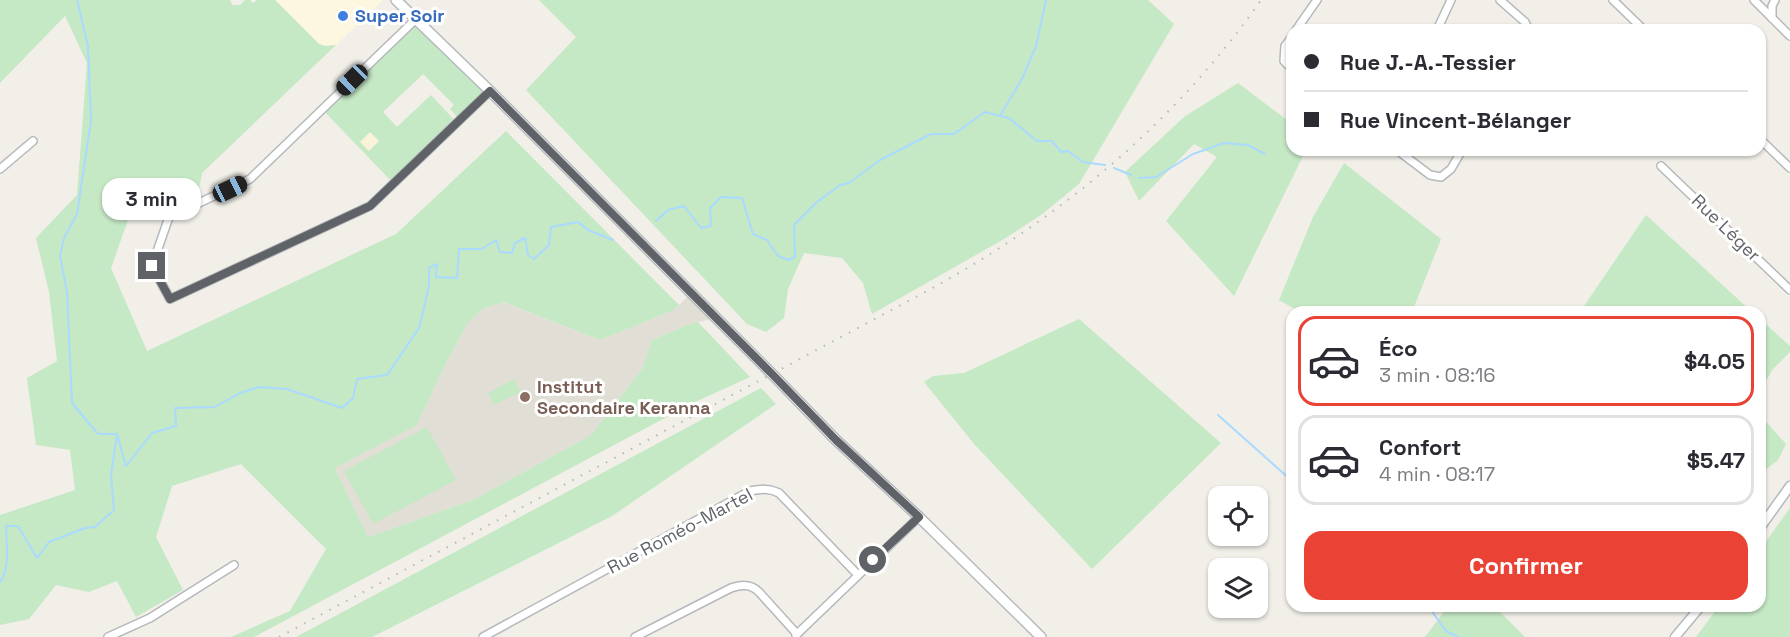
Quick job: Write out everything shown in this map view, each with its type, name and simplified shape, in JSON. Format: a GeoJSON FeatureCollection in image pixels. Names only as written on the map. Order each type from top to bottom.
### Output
{"type":"FeatureCollection","features":[{"type":"Feature","properties":{"kind":"main road"},"geometry":{"type":"LineString","coordinates":[[396,0],[490,91],[772,374],[793,398],[1041,637]]}},
{"type":"Feature","properties":{"kind":"street"},"geometry":{"type":"LineString","coordinates":[[1300,24],[1317,0]]}},
{"type":"Feature","properties":{"kind":"street"},"geometry":{"type":"LineString","coordinates":[[1440,24],[1451,0]]}},
{"type":"Feature","properties":{"kind":"street"},"geometry":{"type":"LineString","coordinates":[[1500,0],[1526,24]]}},
{"type":"Feature","properties":{"kind":"street"},"geometry":{"type":"LineString","coordinates":[[1613,0],[1638,24]]}},
{"type":"Feature","properties":{"kind":"street"},"geometry":{"type":"LineString","coordinates":[[1754,0],[1790,36]]}},
{"type":"Feature","properties":{"kind":"street"},"geometry":{"type":"LineString","coordinates":[[1772,18],[1772,6],[1775,0]]}},
{"type":"Feature","properties":{"kind":"street"},"geometry":{"type":"LineString","coordinates":[[416,19],[250,179],[169,217],[152,266],[170,299],[370,206],[490,91]]}},
{"type":"Feature","properties":{"kind":"street"},"geometry":{"type":"LineString","coordinates":[[1286,45],[1284,61],[1286,63]]}},
{"type":"Feature","properties":{"kind":"street"},"geometry":{"type":"LineString","coordinates":[[0,169],[33,141]]}},
{"type":"Feature","properties":{"kind":"street"},"geometry":{"type":"LineString","coordinates":[[1766,145],[1790,168]]}},
{"type":"Feature","properties":{"kind":"street"},"geometry":{"type":"LineString","coordinates":[[1405,156],[1430,175],[1441,177],[1451,169],[1459,156]]}},
{"type":"Feature","properties":{"kind":"street","name":"Rue Léger"},"geometry":{"type":"LineString","coordinates":[[1661,166],[1790,290]]}},
{"type":"Feature","properties":{"kind":"street"},"geometry":{"type":"LineString","coordinates":[[1766,520],[1790,486]]}},
{"type":"Feature","properties":{"kind":"street","name":"Rue Roméo-Martel"},"geometry":{"type":"LineString","coordinates":[[483,637],[757,489],[779,493],[858,574]]}},
{"type":"Feature","properties":{"kind":"street"},"geometry":{"type":"LineString","coordinates":[[635,637],[731,588],[742,585],[754,587],[759,591],[795,635],[919,517]]}},
{"type":"Feature","properties":{"kind":"street"},"geometry":{"type":"LineString","coordinates":[[108,637],[150,618],[234,565]]}},
{"type":"Feature","properties":{"kind":"street"},"geometry":{"type":"LineString","coordinates":[[1675,637],[1696,612]]}},
{"type":"Feature","properties":{"kind":"shaded area"},"geometry":{"type":"Polygon","coordinates":[[[275,0],[383,0],[336,45],[325,46],[319,44],[275,0]]]}},
{"type":"Feature","properties":{"kind":"shaded area","name":"Institut Secondaire Keranna"},"geometry":{"type":"Polygon","coordinates":[[[689,295],[711,319],[687,325],[652,340],[642,369],[591,435],[473,500],[368,537],[335,468],[417,425],[467,324],[484,308],[502,302],[600,340],[674,310],[689,295]]]}},
{"type":"Feature","properties":{"kind":"green space"},"geometry":{"type":"Polygon","coordinates":[[[0,0],[230,0],[232,5],[240,5],[245,0],[253,3],[257,0],[275,0],[319,44],[336,45],[202,173],[199,189],[161,207],[139,189],[111,268],[147,351],[396,234],[506,131],[679,305],[674,310],[600,340],[503,302],[484,308],[467,324],[417,425],[335,468],[368,537],[473,500],[591,435],[642,369],[652,340],[687,325],[698,322],[750,377],[693,403],[254,637],[231,637],[290,611],[326,549],[241,464],[172,486],[156,537],[183,590],[136,617],[117,581],[89,592],[56,585],[29,619],[0,625],[0,515],[75,490],[70,450],[36,445],[27,378],[57,361],[49,292],[36,238],[77,195],[87,63],[65,16],[0,83],[0,0]]]}},
{"type":"Feature","properties":{"kind":"green space"},"geometry":{"type":"Polygon","coordinates":[[[539,0],[1148,0],[1174,24],[1079,184],[1041,215],[1004,239],[872,314],[863,283],[842,258],[804,253],[788,289],[784,318],[766,332],[747,324],[526,90],[576,37],[539,0]]]}},
{"type":"Feature","properties":{"kind":"green space"},"geometry":{"type":"Polygon","coordinates":[[[416,19],[490,91],[460,120],[450,109],[454,105],[423,74],[383,112],[397,127],[431,95],[457,123],[394,184],[322,109],[416,19]]]}},
{"type":"Feature","properties":{"kind":"green space"},"geometry":{"type":"Polygon","coordinates":[[[1238,83],[1286,119],[1286,156],[1303,156],[1234,296],[1166,221],[1217,157],[1194,144],[1139,201],[1125,172],[1184,117],[1238,83]]]}},
{"type":"Feature","properties":{"kind":"green space"},"geometry":{"type":"Polygon","coordinates":[[[1344,163],[1441,239],[1414,306],[1290,306],[1279,300],[1313,217],[1344,163]]]}},
{"type":"Feature","properties":{"kind":"green space"},"geometry":{"type":"Polygon","coordinates":[[[1646,215],[1745,306],[1584,306],[1646,215]]]}},
{"type":"Feature","properties":{"kind":"green space"},"geometry":{"type":"Polygon","coordinates":[[[1079,319],[1221,443],[1092,569],[975,445],[924,382],[933,376],[964,373],[1079,319]]]}},
{"type":"Feature","properties":{"kind":"green space"},"geometry":{"type":"Polygon","coordinates":[[[1766,324],[1790,346],[1790,352],[1773,369],[1766,381],[1766,324]]]}},
{"type":"Feature","properties":{"kind":"green space"},"geometry":{"type":"Polygon","coordinates":[[[514,379],[521,392],[494,405],[488,393],[514,379]]]}},
{"type":"Feature","properties":{"kind":"green space"},"geometry":{"type":"Polygon","coordinates":[[[761,388],[776,404],[612,516],[372,637],[296,637],[761,388]]]}},
{"type":"Feature","properties":{"kind":"green space"},"geometry":{"type":"Polygon","coordinates":[[[1766,422],[1786,444],[1778,460],[1766,469],[1766,422]]]}},
{"type":"Feature","properties":{"kind":"green space"},"geometry":{"type":"Polygon","coordinates":[[[427,427],[456,480],[373,524],[344,471],[427,427]]]}},
{"type":"Feature","properties":{"kind":"green space"},"geometry":{"type":"Polygon","coordinates":[[[1790,508],[1790,637],[1696,637],[1715,612],[1766,612],[1766,542],[1790,508]]]}},
{"type":"Feature","properties":{"kind":"green space"},"geometry":{"type":"Polygon","coordinates":[[[1444,612],[1500,612],[1525,637],[1425,637],[1444,612]]]}},
{"type":"Feature","properties":{"kind":"sand"},"geometry":{"type":"Polygon","coordinates":[[[370,132],[379,141],[369,151],[360,142],[370,132]]]}},
{"type":"Feature","properties":{"kind":"waterway"},"geometry":{"type":"LineString","coordinates":[[77,0],[88,46],[91,121],[77,214],[64,238],[60,256],[67,292],[72,403],[98,434],[115,434]]}},
{"type":"Feature","properties":{"kind":"waterway"},"geometry":{"type":"LineString","coordinates":[[656,221],[668,210],[684,206],[701,228],[711,226],[710,208],[721,197],[742,198],[753,234],[767,240],[778,256],[789,260],[795,257],[794,225],[817,202],[840,185],[849,183],[880,160],[931,134],[954,134],[985,112],[1000,116],[1023,77],[1036,46],[1046,0]]}},
{"type":"Feature","properties":{"kind":"waterway"},"geometry":{"type":"LineString","coordinates":[[1000,116],[1009,118],[1037,141],[1052,141],[1061,152],[1068,151],[1083,162],[1105,165]]}},
{"type":"Feature","properties":{"kind":"waterway"},"geometry":{"type":"LineString","coordinates":[[1139,178],[1156,177],[1193,154],[1224,143],[1248,145],[1265,154]]}},
{"type":"Feature","properties":{"kind":"waterway"},"geometry":{"type":"LineString","coordinates":[[1114,168],[1131,175]]}},
{"type":"Feature","properties":{"kind":"waterway"},"geometry":{"type":"LineString","coordinates":[[0,582],[7,562],[6,526],[18,526],[37,558],[49,542],[85,528],[95,527],[114,510],[111,476],[117,434],[126,466],[152,433],[176,426],[175,408],[215,407],[240,393],[259,387],[287,389],[342,408],[353,398],[357,379],[387,375],[419,328],[429,286],[429,268],[437,264],[436,277],[457,278],[459,249],[481,249],[496,240],[500,252],[512,253],[515,243],[525,238],[528,255],[534,259],[549,245],[551,227],[578,222],[588,230],[613,240]]}},
{"type":"Feature","properties":{"kind":"waterway"},"geometry":{"type":"LineString","coordinates":[[1218,415],[1286,476]]}},
{"type":"Feature","properties":{"kind":"waterway"},"geometry":{"type":"LineString","coordinates":[[1432,612],[1446,631],[1458,637]]}},
{"type":"Feature","properties":{"kind":"railway"},"geometry":{"type":"LineString","coordinates":[[279,637],[929,290],[1024,232],[1069,199],[1153,127],[1227,45],[1261,0]]}},
{"type":"Feature","properties":{"kind":"place","name":"Super Soir"},"geometry":{"type":"Point","coordinates":[343,16]}},
{"type":"Feature","properties":{"kind":"place","name":"Institut Secondaire Keranna"},"geometry":{"type":"Point","coordinates":[525,397]}},
{"type":"Feature","properties":{"kind":"route"},"geometry":{"type":"LineString","coordinates":[[152,266],[170,299],[370,206],[490,91],[772,374],[793,398],[919,517],[873,560]]}}]}
